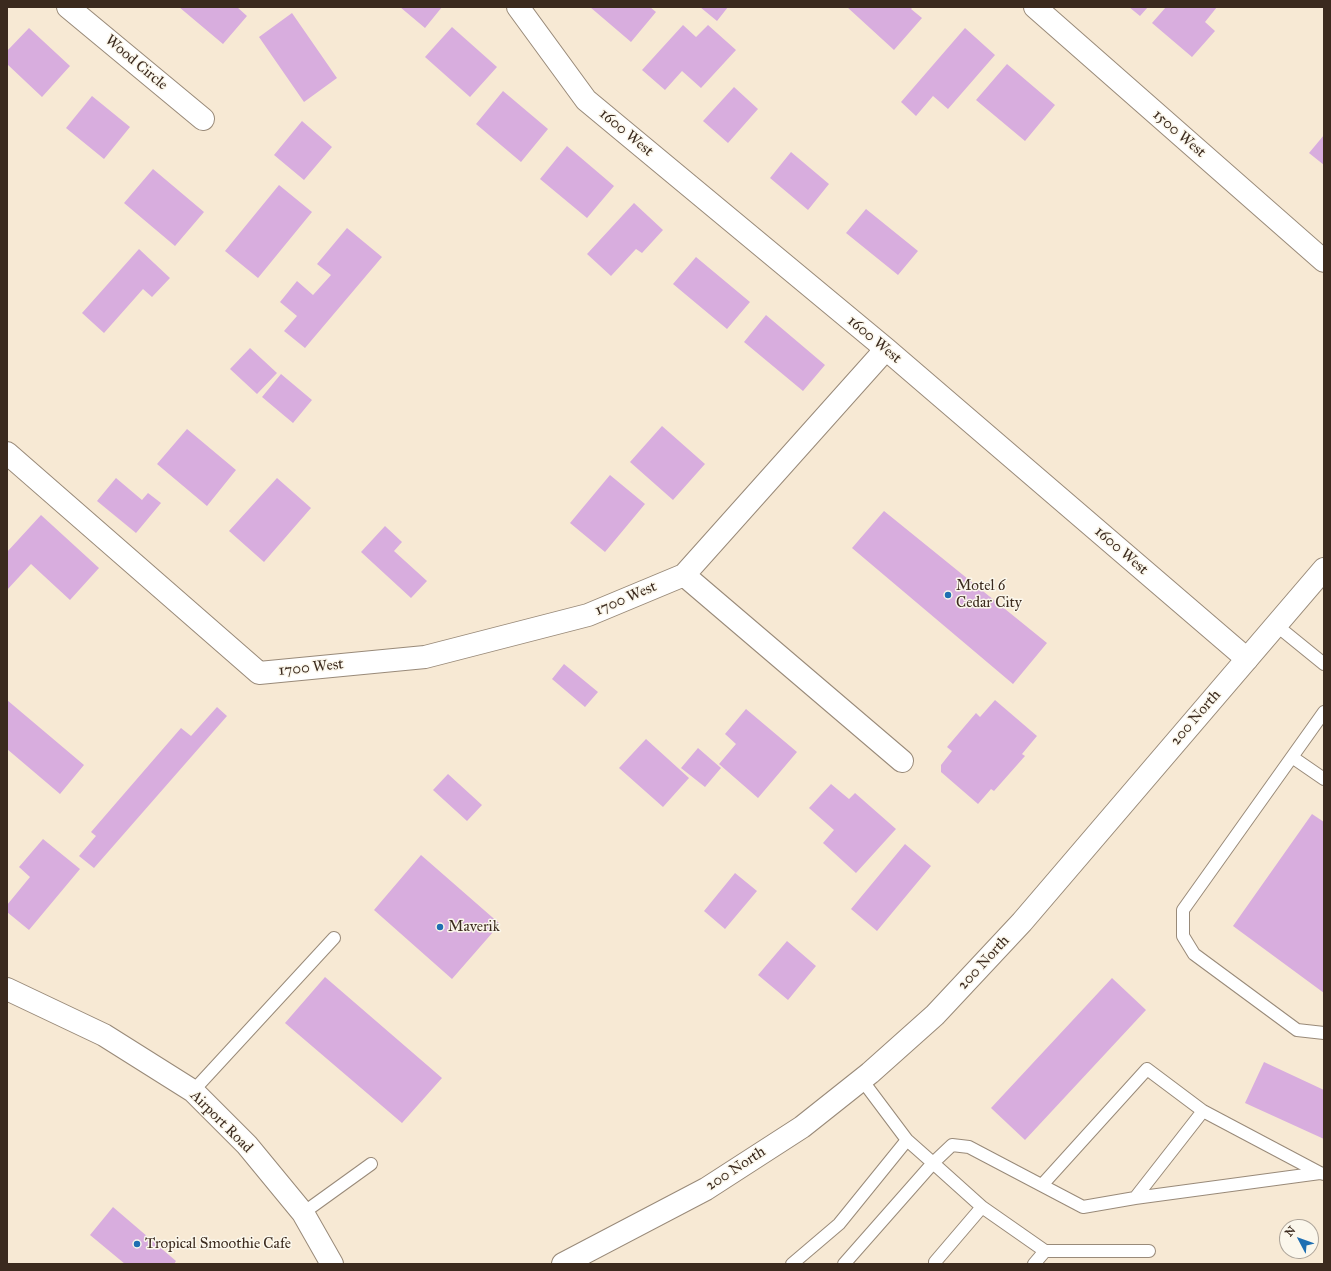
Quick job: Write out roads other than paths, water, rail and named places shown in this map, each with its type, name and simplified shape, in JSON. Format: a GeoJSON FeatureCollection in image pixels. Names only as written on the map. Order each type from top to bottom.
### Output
{"type":"FeatureCollection","features":[{"type":"Feature","properties":{"kind":"street","name":"Wood Circle"},"geometry":{"type":"LineString","coordinates":[[68,7],[203,119]]}},
{"type":"Feature","properties":{"kind":"street","name":"1600 West"},"geometry":{"type":"LineString","coordinates":[[518,7],[586,100],[886,349],[1247,659]]}},
{"type":"Feature","properties":{"kind":"street","name":"1500 West"},"geometry":{"type":"LineString","coordinates":[[1035,7],[1324,261]]}},
{"type":"Feature","properties":{"kind":"street","name":"1700 West"},"geometry":{"type":"LineString","coordinates":[[7,453],[259,673],[425,657],[588,615],[684,575],[886,349]]}},
{"type":"Feature","properties":{"kind":"street","name":"200 North"},"geometry":{"type":"LineString","coordinates":[[563,1264],[706,1189],[802,1127],[862,1080],[935,1015],[1022,922],[1324,569]]}},
{"type":"Feature","properties":{"kind":"street"},"geometry":{"type":"LineString","coordinates":[[684,575],[902,761]]}},
{"type":"Feature","properties":{"kind":"street","name":"Airport Road"},"geometry":{"type":"LineString","coordinates":[[7,989],[104,1035],[193,1091],[247,1145],[303,1213],[332,1264]]}},
{"type":"Feature","properties":{"kind":"lane"},"geometry":{"type":"LineString","coordinates":[[1276,625],[1324,664]]}},
{"type":"Feature","properties":{"kind":"lane"},"geometry":{"type":"LineString","coordinates":[[1324,712],[1183,910],[1183,936],[1194,954],[1297,1030],[1324,1033]]}},
{"type":"Feature","properties":{"kind":"lane"},"geometry":{"type":"LineString","coordinates":[[1292,757],[1324,780]]}},
{"type":"Feature","properties":{"kind":"lane"},"geometry":{"type":"LineString","coordinates":[[193,1091],[334,938]]}},
{"type":"Feature","properties":{"kind":"lane"},"geometry":{"type":"LineString","coordinates":[[1042,1185],[1147,1069],[1203,1111],[1322,1174]]}},
{"type":"Feature","properties":{"kind":"lane"},"geometry":{"type":"LineString","coordinates":[[862,1080],[907,1140],[982,1207],[1045,1251],[1149,1251]]}},
{"type":"Feature","properties":{"kind":"lane"},"geometry":{"type":"LineString","coordinates":[[1135,1198],[1203,1111]]}},
{"type":"Feature","properties":{"kind":"lane"},"geometry":{"type":"LineString","coordinates":[[792,1264],[839,1224],[907,1140]]}},
{"type":"Feature","properties":{"kind":"lane"},"geometry":{"type":"LineString","coordinates":[[844,1264],[932,1163],[952,1145],[969,1148],[1083,1207],[1135,1198],[1322,1174]]}},
{"type":"Feature","properties":{"kind":"lane"},"geometry":{"type":"LineString","coordinates":[[303,1213],[371,1164]]}},
{"type":"Feature","properties":{"kind":"lane"},"geometry":{"type":"LineString","coordinates":[[935,1262],[982,1207]]}},
{"type":"Feature","properties":{"kind":"lane"},"geometry":{"type":"LineString","coordinates":[[1034,1264],[1045,1251]]}},
{"type":"Feature","properties":{"kind":"place","name":"Motel 6 Cedar City"},"geometry":{"type":"Point","coordinates":[948,595]}},
{"type":"Feature","properties":{"kind":"place","name":"Maverik"},"geometry":{"type":"Point","coordinates":[440,927]}},
{"type":"Feature","properties":{"kind":"place","name":"Tropical Smoothie Cafe"},"geometry":{"type":"Point","coordinates":[137,1244]}}]}
